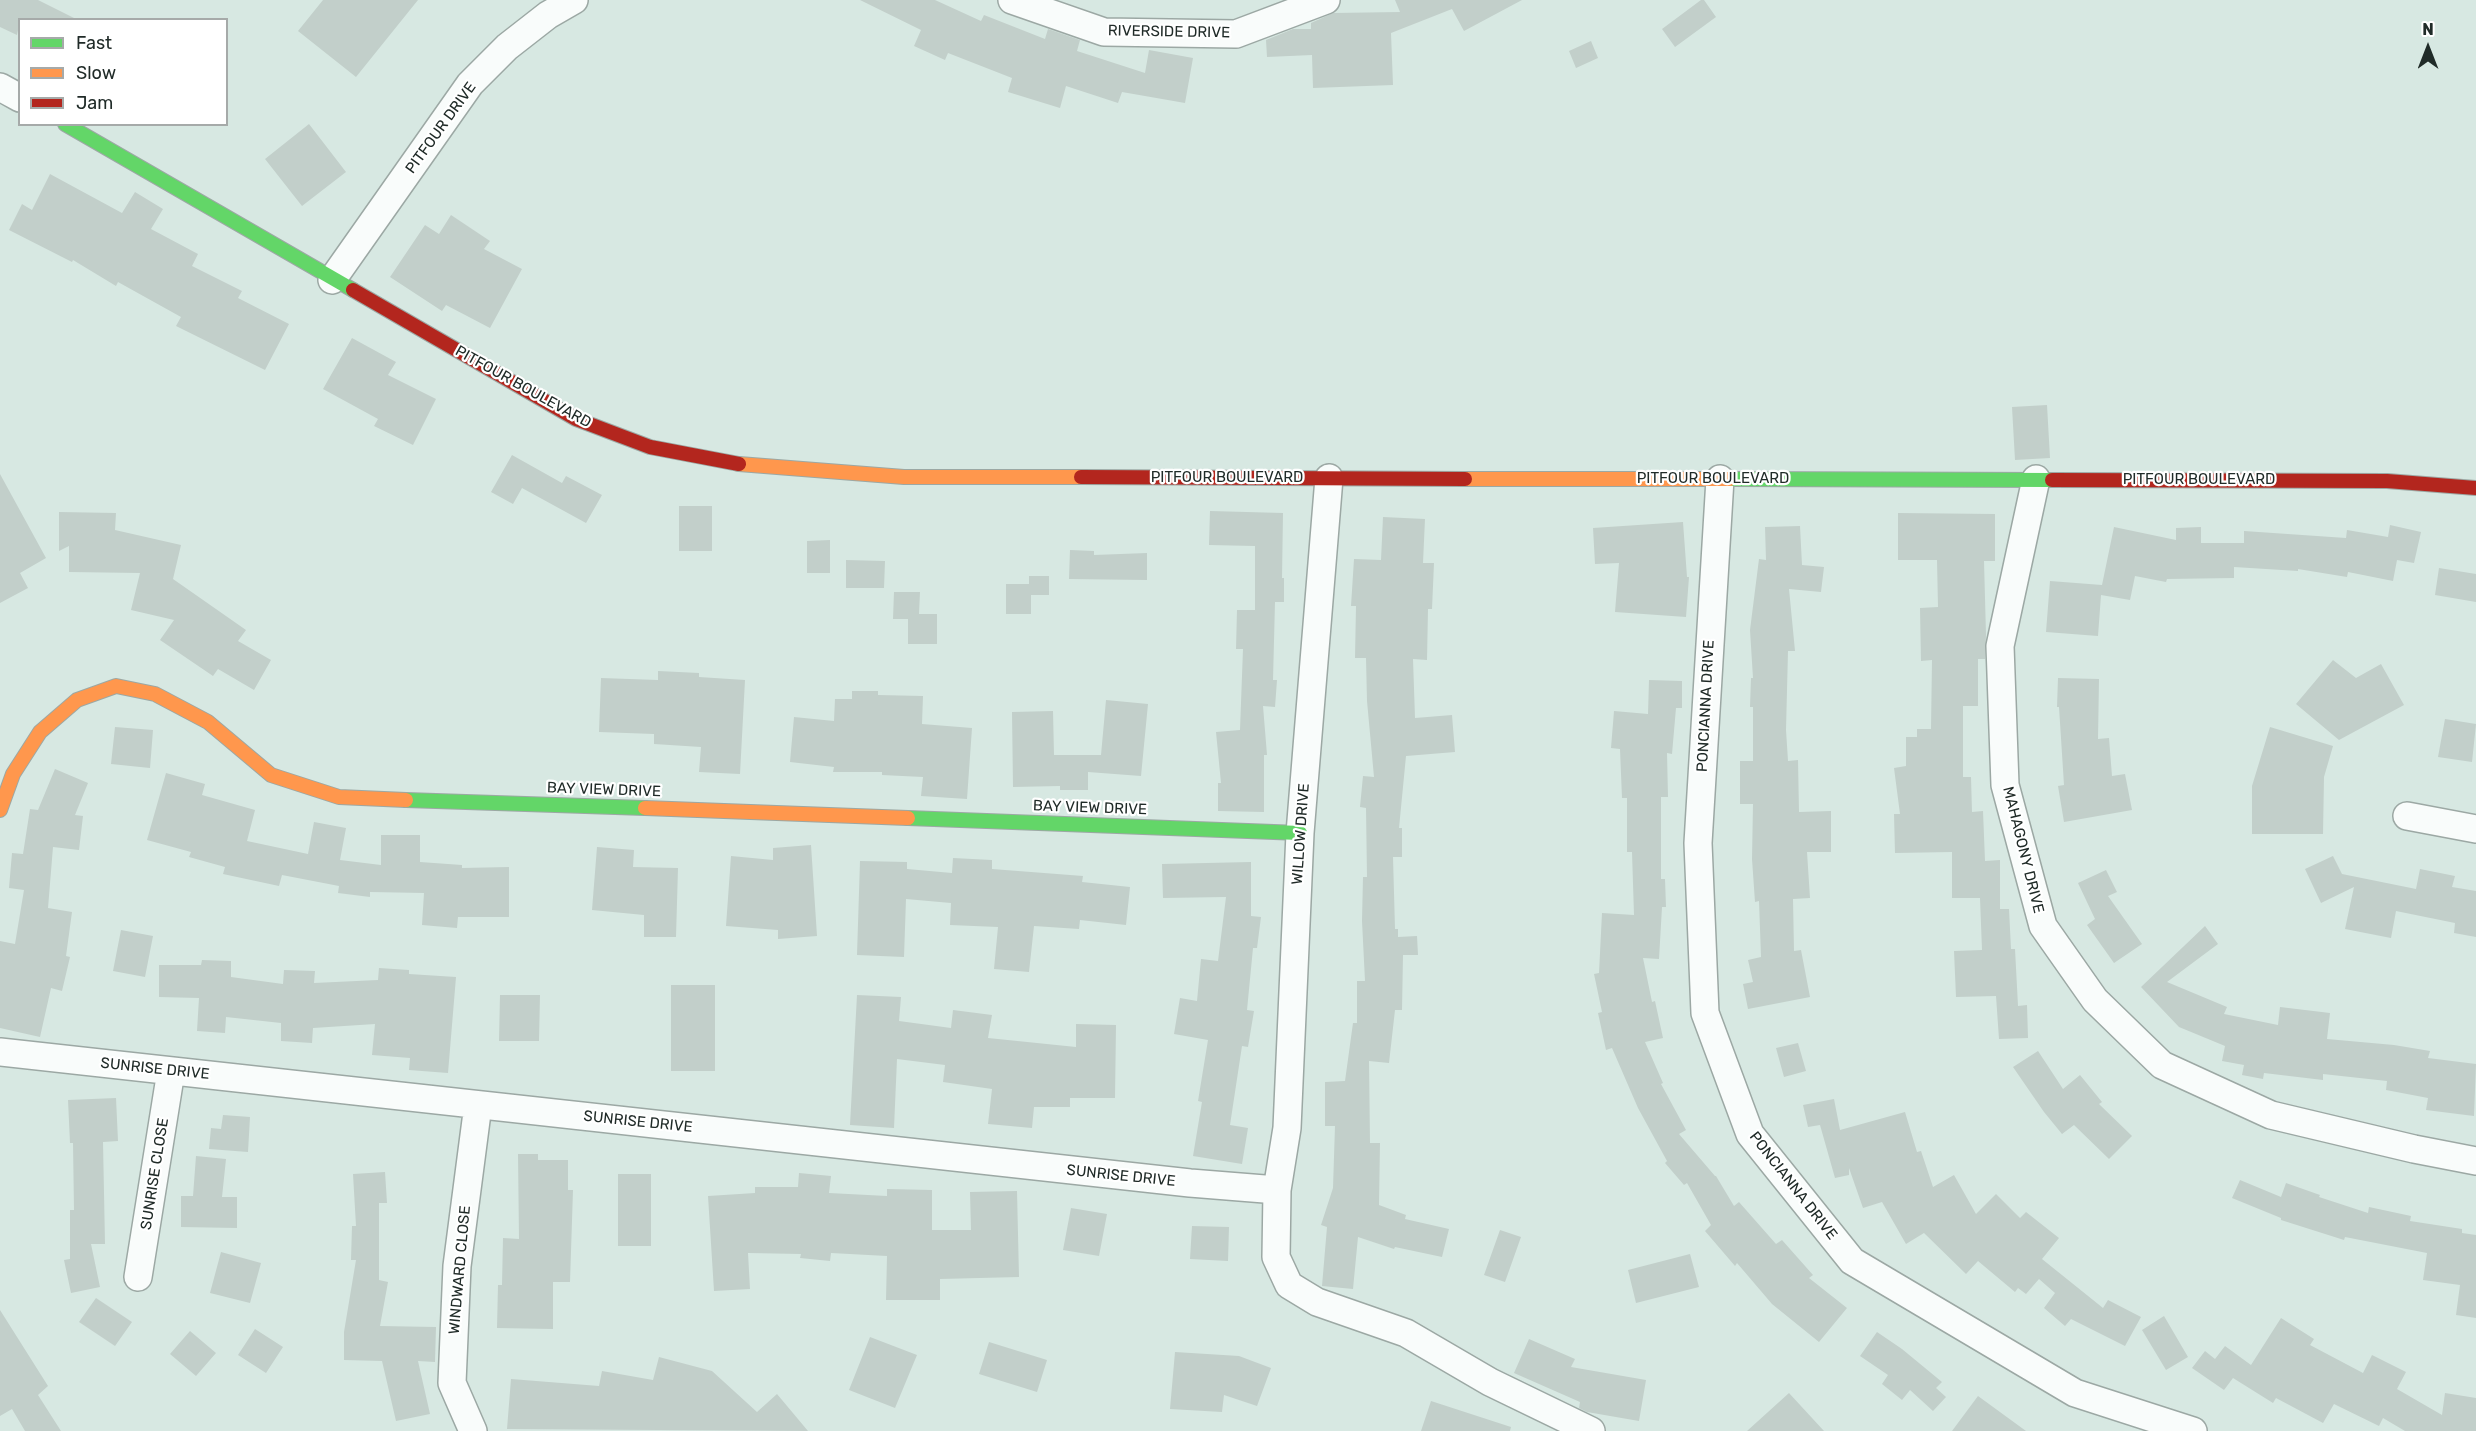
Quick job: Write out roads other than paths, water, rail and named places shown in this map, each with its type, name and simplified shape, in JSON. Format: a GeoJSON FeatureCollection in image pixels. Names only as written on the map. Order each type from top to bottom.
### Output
{"type":"FeatureCollection","features":[{"type":"Feature","properties":{"kind":"street","name":"PITFOUR DRIVE"},"geometry":{"type":"LineString","coordinates":[[332,280],[471,84],[507,47],[548,15],[574,0]]}},
{"type":"Feature","properties":{"kind":"street","name":"RIVERSIDE DRIVE"},"geometry":{"type":"LineString","coordinates":[[1012,0],[1104,32],[1236,34],[1326,0]]}},
{"type":"Feature","properties":{"kind":"street"},"geometry":{"type":"LineString","coordinates":[[0,87],[18,97]]}},
{"type":"Feature","properties":{"kind":"street","name":"PITFOUR BOULEVARD"},"geometry":{"type":"LineString","coordinates":[[67,126],[576,419],[650,447],[742,464],[904,477],[2387,481],[2476,488]]}},
{"type":"Feature","properties":{"kind":"street","name":"WILLOW DRIVE"},"geometry":{"type":"LineString","coordinates":[[1329,478],[1299,833],[1287,1128],[1277,1190],[1276,1257],[1289,1285],[1317,1302],[1407,1333],[1490,1382],[1591,1431]]}},
{"type":"Feature","properties":{"kind":"street","name":"PONCIANNA DRIVE"},"geometry":{"type":"LineString","coordinates":[[1720,479],[1698,843],[1705,1013],[1750,1134],[1852,1261],[2075,1393],[2193,1431]]}},
{"type":"Feature","properties":{"kind":"street","name":"MAHAGONY DRIVE"},"geometry":{"type":"LineString","coordinates":[[2036,479],[2000,646],[2005,785],[2043,926],[2095,1000],[2162,1065],[2271,1115],[2414,1149],[2476,1161]]}},
{"type":"Feature","properties":{"kind":"street","name":"BAY VIEW DRIVE"},"geometry":{"type":"LineString","coordinates":[[0,810],[13,774],[40,732],[77,700],[116,686],[155,694],[208,722],[272,775],[339,797],[1299,833]]}},
{"type":"Feature","properties":{"kind":"street"},"geometry":{"type":"LineString","coordinates":[[2407,816],[2476,829]]}},
{"type":"Feature","properties":{"kind":"street","name":"SUNRISE DRIVE"},"geometry":{"type":"LineString","coordinates":[[0,1052],[1178,1182],[1277,1190]]}},
{"type":"Feature","properties":{"kind":"street","name":"SUNRISE CLOSE"},"geometry":{"type":"LineString","coordinates":[[138,1277],[171,1071]]}},
{"type":"Feature","properties":{"kind":"street","name":"WINDWARD CLOSE"},"geometry":{"type":"LineString","coordinates":[[473,1431],[452,1383],[457,1266],[478,1105]]}}]}
